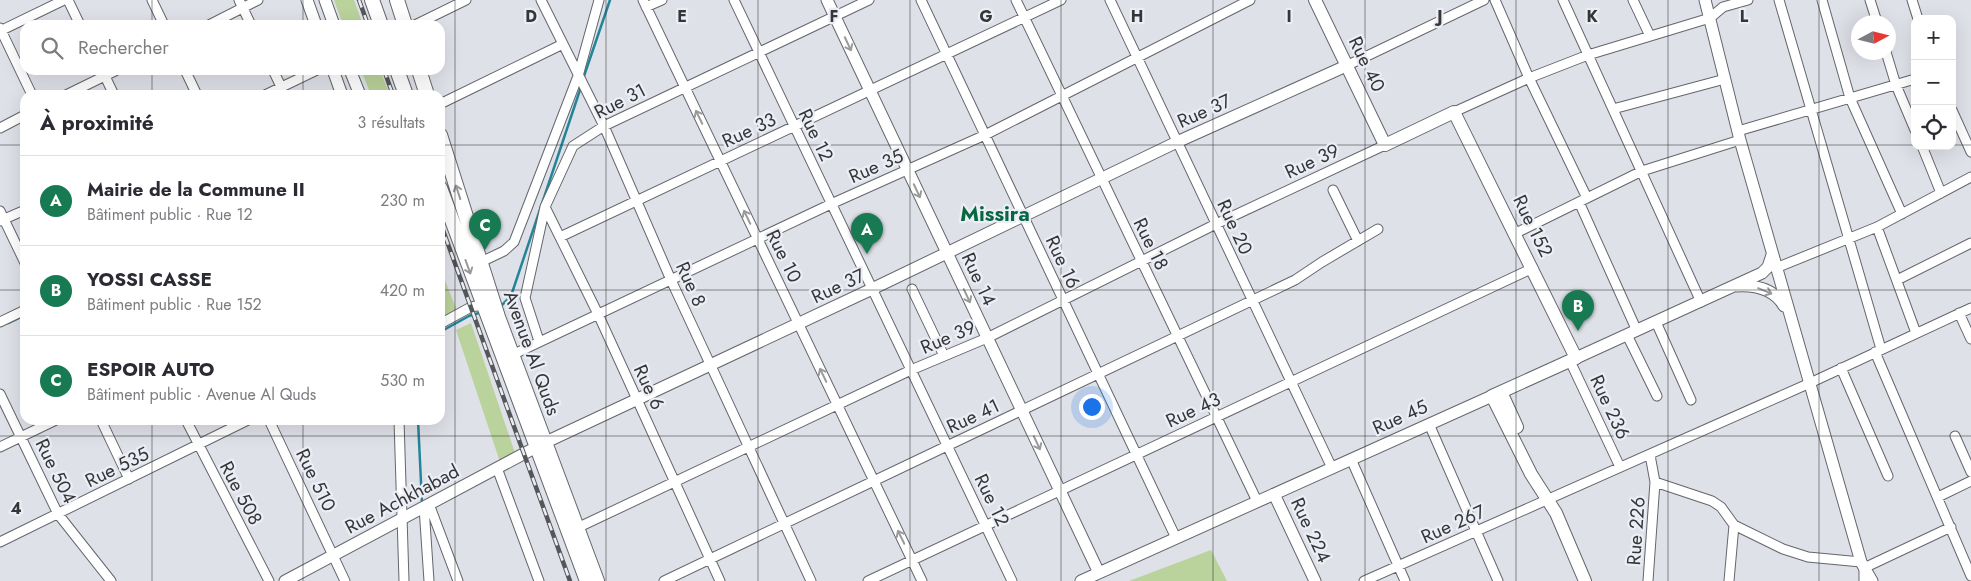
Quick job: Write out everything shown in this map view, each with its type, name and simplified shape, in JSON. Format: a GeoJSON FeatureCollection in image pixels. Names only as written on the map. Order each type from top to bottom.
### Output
{"type":"FeatureCollection","features":[{"type":"Feature","properties":{"kind":"main road"},"geometry":{"type":"LineString","coordinates":[[372,0],[379,20]]}},
{"type":"Feature","properties":{"kind":"main road"},"geometry":{"type":"LineString","coordinates":[[397,0],[403,20]]}},
{"type":"Feature","properties":{"kind":"main road","name":"Rue 40"},"geometry":{"type":"LineString","coordinates":[[1315,0],[1388,143]]}},
{"type":"Feature","properties":{"kind":"main road","name":"Rue 40"},"geometry":{"type":"LineString","coordinates":[[1322,0],[1349,64]]}},
{"type":"Feature","properties":{"kind":"main road"},"geometry":{"type":"LineString","coordinates":[[399,75],[404,90]]}},
{"type":"Feature","properties":{"kind":"main road"},"geometry":{"type":"LineString","coordinates":[[421,75],[425,90]]}},
{"type":"Feature","properties":{"kind":"main road"},"geometry":{"type":"LineString","coordinates":[[1388,143],[1454,112]]}},
{"type":"Feature","properties":{"kind":"main road","name":"Rue 152"},"geometry":{"type":"LineString","coordinates":[[1454,112],[1533,268],[1573,360]]}},
{"type":"Feature","properties":{"kind":"main road","name":"Avenue Al Quds"},"geometry":{"type":"LineString","coordinates":[[445,150],[481,262],[489,311],[512,355],[540,445],[577,528],[597,581]]}},
{"type":"Feature","properties":{"kind":"main road","name":"Avenue Al Quds"},"geometry":{"type":"LineString","coordinates":[[445,201],[540,445],[587,581]]}},
{"type":"Feature","properties":{"kind":"main road","name":"Rue 45"},"geometry":{"type":"LineString","coordinates":[[1497,394],[1573,360]]}},
{"type":"Feature","properties":{"kind":"main road"},"geometry":{"type":"LineString","coordinates":[[1497,394],[1532,474],[1551,498],[1594,581]]}},
{"type":"Feature","properties":{"kind":"main road"},"geometry":{"type":"LineString","coordinates":[[1551,498],[1585,581]]}},
{"type":"Feature","properties":{"kind":"street"},"geometry":{"type":"LineString","coordinates":[[21,20],[64,0]]}},
{"type":"Feature","properties":{"kind":"street"},"geometry":{"type":"LineString","coordinates":[[68,0],[78,20]]}},
{"type":"Feature","properties":{"kind":"street"},"geometry":{"type":"LineString","coordinates":[[152,0],[162,20]]}},
{"type":"Feature","properties":{"kind":"street"},"geometry":{"type":"LineString","coordinates":[[217,20],[241,4],[258,0]]}},
{"type":"Feature","properties":{"kind":"street"},"geometry":{"type":"LineString","coordinates":[[307,0],[314,20]]}},
{"type":"Feature","properties":{"kind":"street"},"geometry":{"type":"LineString","coordinates":[[325,0],[332,20]]}},
{"type":"Feature","properties":{"kind":"street"},"geometry":{"type":"LineString","coordinates":[[425,20],[466,0]]}},
{"type":"Feature","properties":{"kind":"street","name":"Rue 8"},"geometry":{"type":"LineString","coordinates":[[541,0],[604,126],[638,200],[671,280],[811,581]]}},
{"type":"Feature","properties":{"kind":"street"},"geometry":{"type":"LineString","coordinates":[[481,262],[504,250],[514,242],[578,76],[599,0]]}},
{"type":"Feature","properties":{"kind":"street"},"geometry":{"type":"LineString","coordinates":[[644,4],[662,0]]}},
{"type":"Feature","properties":{"kind":"street","name":"Rue 12"},"geometry":{"type":"LineString","coordinates":[[734,0],[1012,581]]}},
{"type":"Feature","properties":{"kind":"street","name":"Rue 14"},"geometry":{"type":"LineString","coordinates":[[827,0],[1100,577]]}},
{"type":"Feature","properties":{"kind":"street","name":"Rue 31"},"geometry":{"type":"LineString","coordinates":[[539,341],[525,298],[545,207],[573,146],[604,126],[869,0]]}},
{"type":"Feature","properties":{"kind":"street","name":"Rue 16"},"geometry":{"type":"LineString","coordinates":[[921,0],[1176,538]]}},
{"type":"Feature","properties":{"kind":"street","name":"Rue 18"},"geometry":{"type":"LineString","coordinates":[[1016,0],[1257,501]]}},
{"type":"Feature","properties":{"kind":"street","name":"Rue 33"},"geometry":{"type":"LineString","coordinates":[[560,237],[1061,0]]}},
{"type":"Feature","properties":{"kind":"street","name":"Rue 20"},"geometry":{"type":"LineString","coordinates":[[1110,0],[1332,468]]}},
{"type":"Feature","properties":{"kind":"street","name":"Rue 35"},"geometry":{"type":"LineString","coordinates":[[512,355],[831,204],[985,135],[1138,59],[1250,0]]}},
{"type":"Feature","properties":{"kind":"street"},"geometry":{"type":"LineString","coordinates":[[1349,64],[1484,0]]}},
{"type":"Feature","properties":{"kind":"street"},"geometry":{"type":"LineString","coordinates":[[1495,0],[1583,200],[1657,396]]}},
{"type":"Feature","properties":{"kind":"street"},"geometry":{"type":"LineString","coordinates":[[1563,0],[1701,302]]}},
{"type":"Feature","properties":{"kind":"street"},"geometry":{"type":"LineString","coordinates":[[1633,0],[1650,36]]}},
{"type":"Feature","properties":{"kind":"street"},"geometry":{"type":"LineString","coordinates":[[1705,0],[1772,255],[1863,565],[1864,581]]}},
{"type":"Feature","properties":{"kind":"street"},"geometry":{"type":"LineString","coordinates":[[1454,112],[1529,78],[1588,55],[1710,18],[1723,7],[1748,0]]}},
{"type":"Feature","properties":{"kind":"street"},"geometry":{"type":"LineString","coordinates":[[1779,0],[1849,238],[1878,350],[1951,527],[1967,553],[1971,576]]}},
{"type":"Feature","properties":{"kind":"street"},"geometry":{"type":"LineString","coordinates":[[1822,0],[1850,98],[1902,214]]}},
{"type":"Feature","properties":{"kind":"street"},"geometry":{"type":"LineString","coordinates":[[1870,0],[1875,15]]}},
{"type":"Feature","properties":{"kind":"street"},"geometry":{"type":"LineString","coordinates":[[1912,0],[1917,15]]}},
{"type":"Feature","properties":{"kind":"street"},"geometry":{"type":"LineString","coordinates":[[241,4],[249,20]]}},
{"type":"Feature","properties":{"kind":"street","name":"Rue 10"},"geometry":{"type":"LineString","coordinates":[[644,4],[922,581]]}},
{"type":"Feature","properties":{"kind":"street"},"geometry":{"type":"LineString","coordinates":[[20,21],[0,30],[20,71]]}},
{"type":"Feature","properties":{"kind":"street"},"geometry":{"type":"LineString","coordinates":[[445,102],[563,44]]}},
{"type":"Feature","properties":{"kind":"street"},"geometry":{"type":"LineString","coordinates":[[1888,60],[1896,85],[1911,121]]}},
{"type":"Feature","properties":{"kind":"street","name":"Rue 37"},"geometry":{"type":"LineString","coordinates":[[540,445],[872,289],[1177,142],[1349,64]]}},
{"type":"Feature","properties":{"kind":"street"},"geometry":{"type":"LineString","coordinates":[[22,75],[30,90]]}},
{"type":"Feature","properties":{"kind":"street"},"geometry":{"type":"LineString","coordinates":[[74,90],[100,75]]}},
{"type":"Feature","properties":{"kind":"street"},"geometry":{"type":"LineString","coordinates":[[104,75],[112,90]]}},
{"type":"Feature","properties":{"kind":"street"},"geometry":{"type":"LineString","coordinates":[[187,75],[195,90]]}},
{"type":"Feature","properties":{"kind":"street"},"geometry":{"type":"LineString","coordinates":[[275,75],[283,90]]}},
{"type":"Feature","properties":{"kind":"street"},"geometry":{"type":"LineString","coordinates":[[285,90],[309,75]]}},
{"type":"Feature","properties":{"kind":"street"},"geometry":{"type":"LineString","coordinates":[[335,75],[340,90]]}},
{"type":"Feature","properties":{"kind":"street"},"geometry":{"type":"LineString","coordinates":[[352,75],[358,90]]}},
{"type":"Feature","properties":{"kind":"street"},"geometry":{"type":"LineString","coordinates":[[1613,109],[1725,79]]}},
{"type":"Feature","properties":{"kind":"street"},"geometry":{"type":"LineString","coordinates":[[1516,233],[1642,171],[1811,109],[1911,80]]}},
{"type":"Feature","properties":{"kind":"street"},"geometry":{"type":"LineString","coordinates":[[0,128],[20,118]]}},
{"type":"Feature","properties":{"kind":"street"},"geometry":{"type":"LineString","coordinates":[[1956,119],[1971,152]]}},
{"type":"Feature","properties":{"kind":"street","name":"Rue 39"},"geometry":{"type":"LineString","coordinates":[[577,528],[837,404],[987,338],[1216,224],[1388,143]]}},
{"type":"Feature","properties":{"kind":"street"},"geometry":{"type":"LineString","coordinates":[[1924,150],[1942,193]]}},
{"type":"Feature","properties":{"kind":"street"},"geometry":{"type":"LineString","coordinates":[[1776,268],[1877,227],[1971,177]]}},
{"type":"Feature","properties":{"kind":"street"},"geometry":{"type":"LineString","coordinates":[[1333,190],[1358,241]]}},
{"type":"Feature","properties":{"kind":"street","name":"Rue 6"},"geometry":{"type":"LineString","coordinates":[[545,207],[598,314],[720,581]]}},
{"type":"Feature","properties":{"kind":"street"},"geometry":{"type":"LineString","coordinates":[[20,211],[1,217],[20,253]]}},
{"type":"Feature","properties":{"kind":"street"},"geometry":{"type":"LineString","coordinates":[[1877,227],[1916,333]]}},
{"type":"Feature","properties":{"kind":"street","name":"Rue 41"},"geometry":{"type":"LineString","coordinates":[[664,581],[1253,302],[1296,280],[1322,262],[1378,229]]}},
{"type":"Feature","properties":{"kind":"street"},"geometry":{"type":"LineString","coordinates":[[1897,280],[1971,243]]}},
{"type":"Feature","properties":{"kind":"street","name":"Rue 45"},"geometry":{"type":"LineString","coordinates":[[1573,360],[1762,273],[1768,267],[1772,255]]}},
{"type":"Feature","properties":{"kind":"street","name":"Rue 43"},"geometry":{"type":"LineString","coordinates":[[868,581],[1533,268]]}},
{"type":"Feature","properties":{"kind":"street"},"geometry":{"type":"LineString","coordinates":[[1736,286],[1750,286],[1768,291],[1780,299],[1788,310]]}},
{"type":"Feature","properties":{"kind":"street"},"geometry":{"type":"LineString","coordinates":[[912,289],[944,356]]}},
{"type":"Feature","properties":{"kind":"street"},"geometry":{"type":"LineString","coordinates":[[445,321],[471,308],[489,311]]}},
{"type":"Feature","properties":{"kind":"street","name":"Rue 267"},"geometry":{"type":"LineString","coordinates":[[1364,581],[1650,455],[1971,308]]}},
{"type":"Feature","properties":{"kind":"street"},"geometry":{"type":"LineString","coordinates":[[0,322],[20,312]]}},
{"type":"Feature","properties":{"kind":"street"},"geometry":{"type":"LineString","coordinates":[[1959,313],[1971,339]]}},
{"type":"Feature","properties":{"kind":"street"},"geometry":{"type":"LineString","coordinates":[[1656,322],[1691,400]]}},
{"type":"Feature","properties":{"kind":"street","name":"Rue 236"},"geometry":{"type":"LineString","coordinates":[[1573,360],[1620,467]]}},
{"type":"Feature","properties":{"kind":"street"},"geometry":{"type":"LineString","coordinates":[[1842,368],[1888,476]]}},
{"type":"Feature","properties":{"kind":"street","name":"Rue 504"},"geometry":{"type":"LineString","coordinates":[[0,394],[58,514],[111,581]]}},
{"type":"Feature","properties":{"kind":"street","name":"Rue 45"},"geometry":{"type":"LineString","coordinates":[[1081,581],[1100,577],[1176,538],[1497,394]]}},
{"type":"Feature","properties":{"kind":"street"},"geometry":{"type":"LineString","coordinates":[[1429,424],[1498,581]]}},
{"type":"Feature","properties":{"kind":"street"},"geometry":{"type":"LineString","coordinates":[[0,447],[46,425]]}},
{"type":"Feature","properties":{"kind":"street"},"geometry":{"type":"LineString","coordinates":[[103,425],[129,479]]}},
{"type":"Feature","properties":{"kind":"street","name":"Rue 508"},"geometry":{"type":"LineString","coordinates":[[188,425],[269,581]]}},
{"type":"Feature","properties":{"kind":"street","name":"Rue 535"},"geometry":{"type":"LineString","coordinates":[[0,542],[238,425]]}},
{"type":"Feature","properties":{"kind":"street","name":"Rue 510"},"geometry":{"type":"LineString","coordinates":[[271,425],[345,581]]}},
{"type":"Feature","properties":{"kind":"street"},"geometry":{"type":"LineString","coordinates":[[399,425],[404,581]]}},
{"type":"Feature","properties":{"kind":"street"},"geometry":{"type":"LineString","coordinates":[[1955,436],[1971,472]]}},
{"type":"Feature","properties":{"kind":"street","name":"Rue Achkhabad"},"geometry":{"type":"LineString","coordinates":[[285,581],[540,445]]}},
{"type":"Feature","properties":{"kind":"street","name":"Rue 226"},"geometry":{"type":"LineString","coordinates":[[1648,581],[1655,482],[1650,455]]}},
{"type":"Feature","properties":{"kind":"street"},"geometry":{"type":"LineString","coordinates":[[1351,459],[1405,581]]}},
{"type":"Feature","properties":{"kind":"street"},"geometry":{"type":"LineString","coordinates":[[497,468],[539,581]]}},
{"type":"Feature","properties":{"kind":"street"},"geometry":{"type":"LineString","coordinates":[[1938,497],[1971,481]]}},
{"type":"Feature","properties":{"kind":"street"},"geometry":{"type":"LineString","coordinates":[[1655,482],[1712,501],[1721,507],[1734,524],[1783,549],[1808,557],[1863,565],[1951,527]]}},
{"type":"Feature","properties":{"kind":"street","name":"Rue 224"},"geometry":{"type":"LineString","coordinates":[[1274,494],[1315,581]]}},
{"type":"Feature","properties":{"kind":"street"},"geometry":{"type":"LineString","coordinates":[[427,505],[429,581]]}},
{"type":"Feature","properties":{"kind":"street"},"geometry":{"type":"LineString","coordinates":[[427,505],[458,581]]}},
{"type":"Feature","properties":{"kind":"street"},"geometry":{"type":"LineString","coordinates":[[1729,581],[1734,524]]}},
{"type":"Feature","properties":{"kind":"street"},"geometry":{"type":"LineString","coordinates":[[1863,565],[1872,581]]}},
{"type":"Feature","properties":{"kind":"green space"},"geometry":{"type":"Polygon","coordinates":[[[334,0],[354,0],[361,20],[341,20],[334,0]]]}},
{"type":"Feature","properties":{"kind":"green space"},"geometry":{"type":"Polygon","coordinates":[[[363,75],[382,75],[388,90],[369,90],[363,75]]]}},
{"type":"Feature","properties":{"kind":"green space"},"geometry":{"type":"Polygon","coordinates":[[[445,280],[458,313],[445,320],[445,280]]]}},
{"type":"Feature","properties":{"kind":"green space"},"geometry":{"type":"Polygon","coordinates":[[[471,323],[516,456],[500,462],[456,330],[471,323]]]}},
{"type":"Feature","properties":{"kind":"green space"},"geometry":{"type":"Polygon","coordinates":[[[1211,550],[1227,581],[1129,581],[1211,550]]]}},
{"type":"Feature","properties":{"kind":"waterway"},"geometry":{"type":"LineString","coordinates":[[583,79],[610,0]]}},
{"type":"Feature","properties":{"kind":"waterway"},"geometry":{"type":"LineString","coordinates":[[500,307],[511,296],[581,87]]}},
{"type":"Feature","properties":{"kind":"waterway"},"geometry":{"type":"LineString","coordinates":[[445,329],[469,316],[482,312]]}},
{"type":"Feature","properties":{"kind":"waterway"},"geometry":{"type":"LineString","coordinates":[[8,323],[20,317]]}},
{"type":"Feature","properties":{"kind":"waterway"},"geometry":{"type":"LineString","coordinates":[[418,425],[422,503]]}},
{"type":"Feature","properties":{"kind":"railway"},"geometry":{"type":"LineString","coordinates":[[359,0],[366,20]]}},
{"type":"Feature","properties":{"kind":"railway"},"geometry":{"type":"LineString","coordinates":[[386,75],[391,90]]}},
{"type":"Feature","properties":{"kind":"railway"},"geometry":{"type":"LineString","coordinates":[[445,236],[570,581]]}},
{"type":"Feature","properties":{"kind":"place","name":"ESPOIR AUTO"},"geometry":{"type":"Point","coordinates":[485,250]}},
{"type":"Feature","properties":{"kind":"place","name":"Mairie de la Commune II"},"geometry":{"type":"Point","coordinates":[867,254]}},
{"type":"Feature","properties":{"kind":"place","name":"YOSSI CASSE"},"geometry":{"type":"Point","coordinates":[1578,331]}},
{"type":"Feature","properties":{"kind":"district","name":"Missira"},"geometry":{"type":"Point","coordinates":[995,214]}}]}
